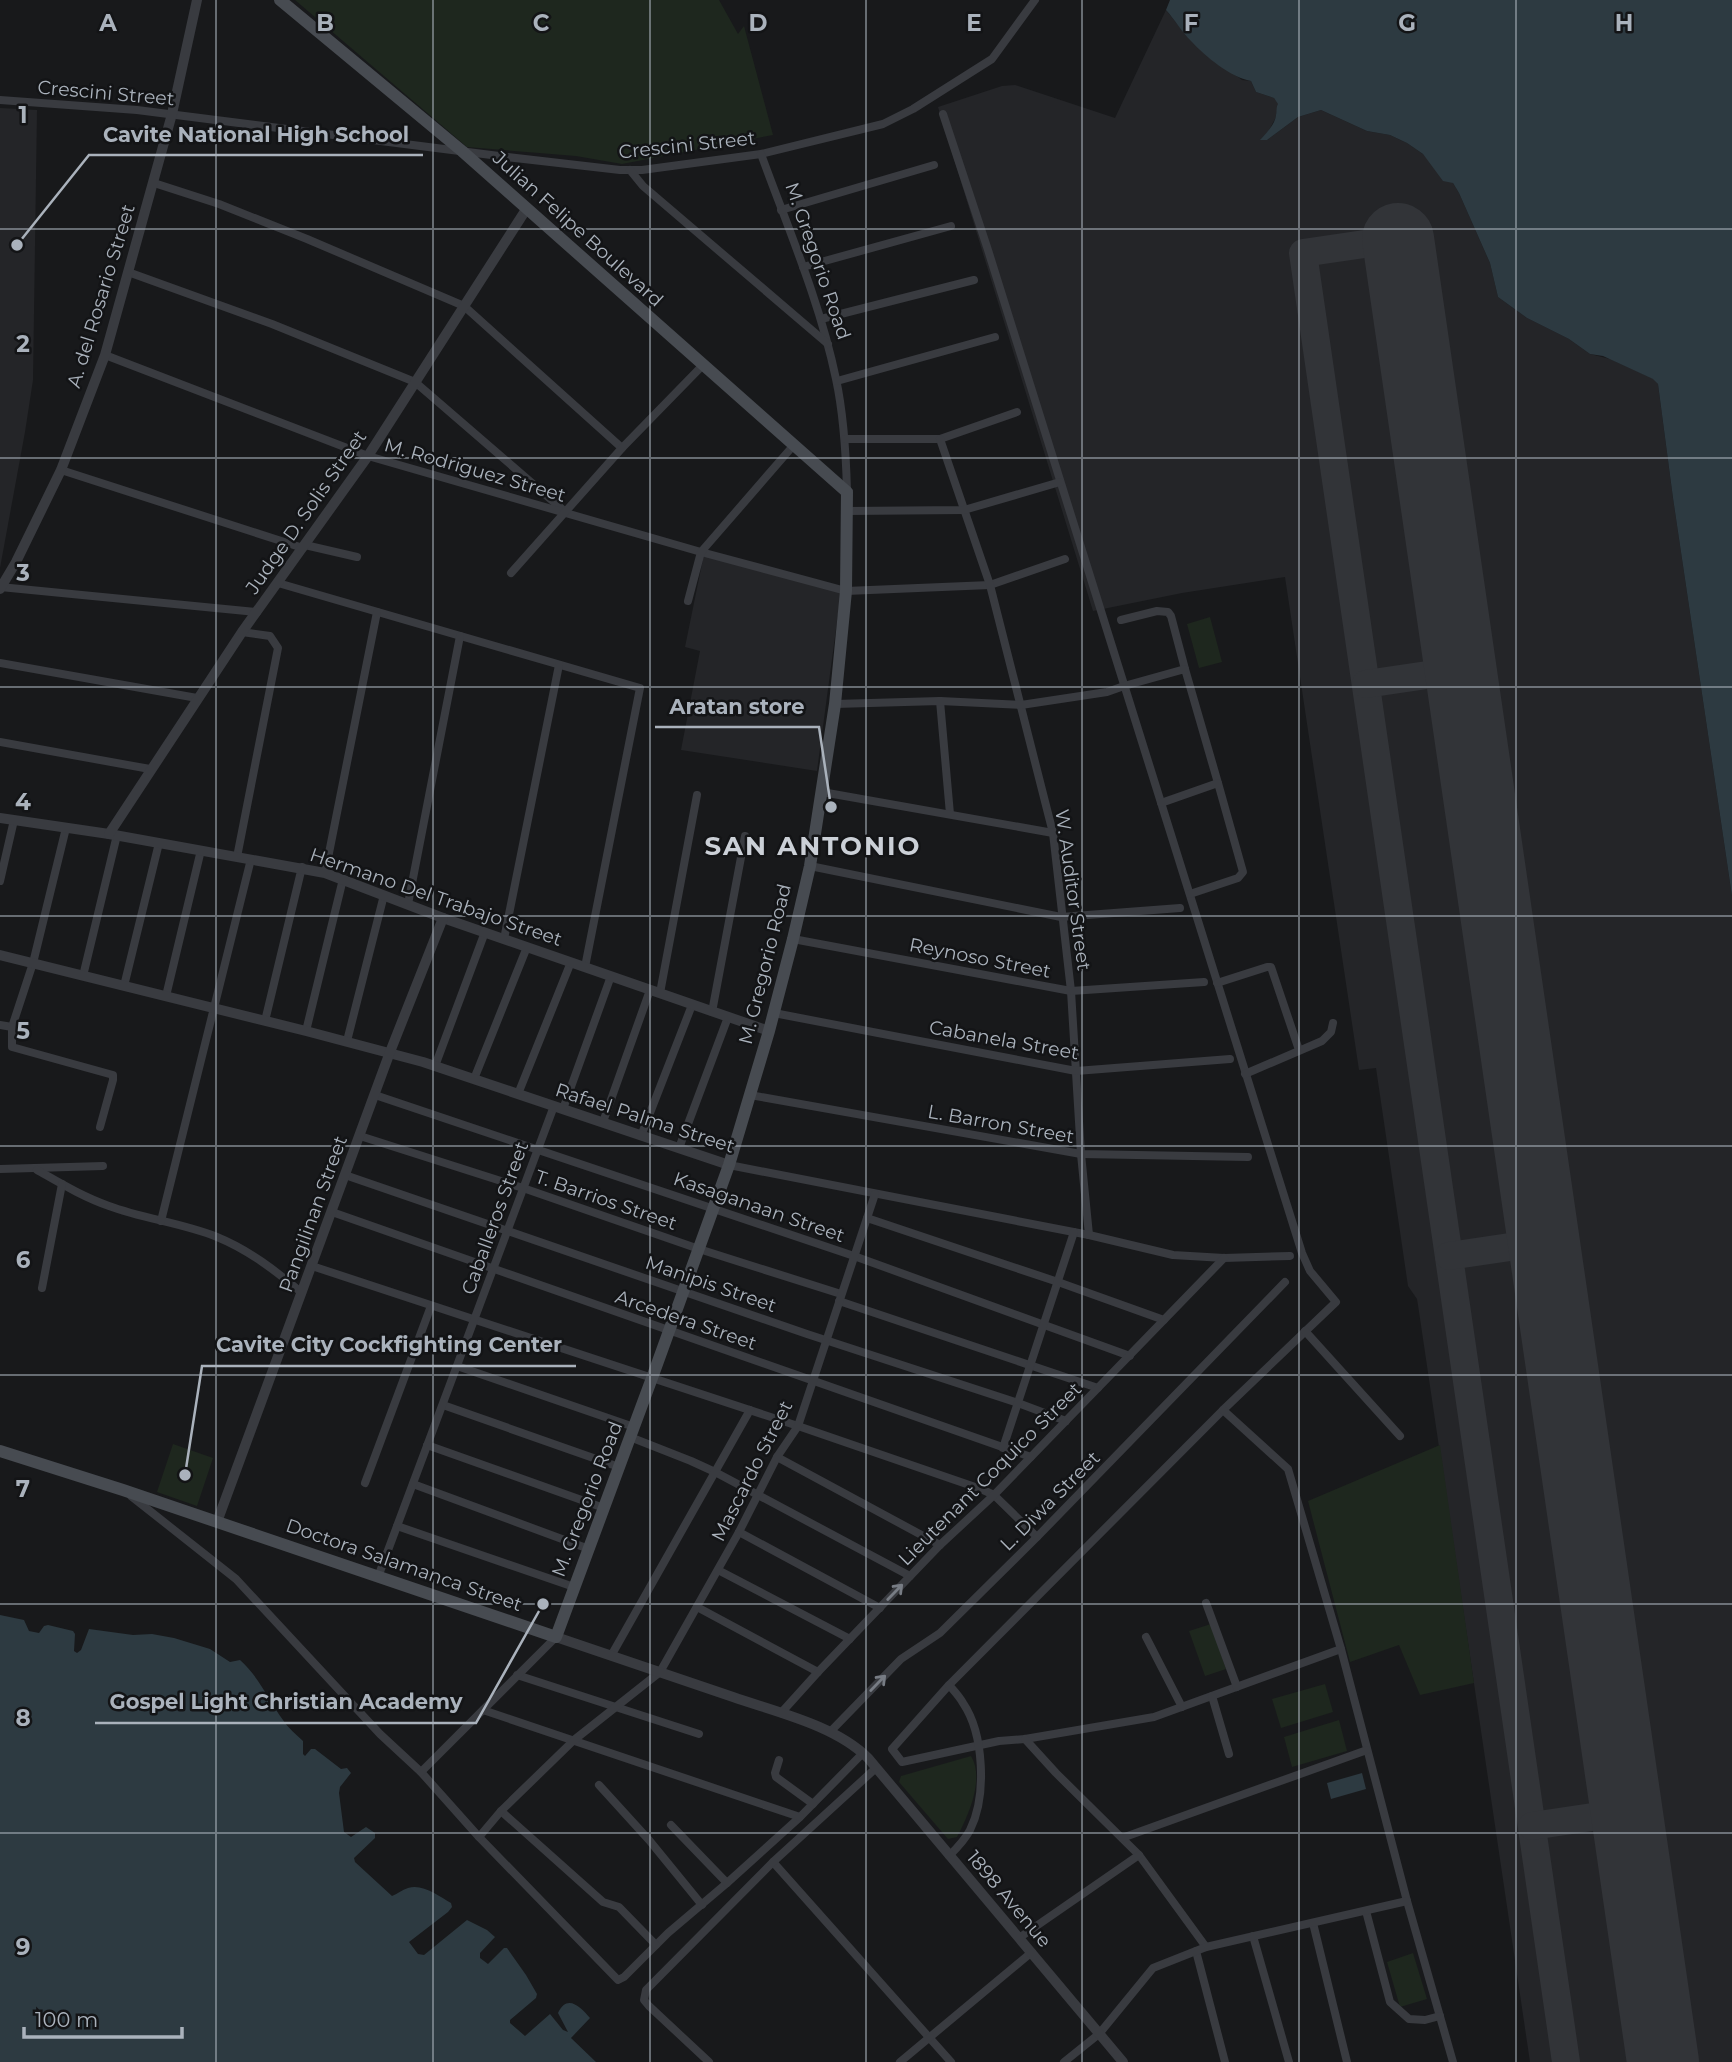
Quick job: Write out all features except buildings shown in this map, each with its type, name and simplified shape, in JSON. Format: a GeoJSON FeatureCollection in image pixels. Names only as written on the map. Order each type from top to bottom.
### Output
{"type":"FeatureCollection","features":[{"type":"Feature","properties":{"kind":"main road","name":"Julian Felipe Boulevard"},"geometry":{"type":"LineString","coordinates":[[279,0],[462,151],[847,492]]}},
{"type":"Feature","properties":{"kind":"main road","name":"M. Gregorio Road"},"geometry":{"type":"LineString","coordinates":[[555,1637],[729,1165],[793,939],[810,866],[835,704],[846,591],[847,492]]}},
{"type":"Feature","properties":{"kind":"main road","name":"Doctora Salamanca Street"},"geometry":{"type":"LineString","coordinates":[[0,1451],[123,1490],[555,1637]]}},
{"type":"Feature","properties":{"kind":"street","name":"A. del Rosario Street"},"geometry":{"type":"LineString","coordinates":[[0,588],[61,470],[105,355],[172,114],[197,0]]}},
{"type":"Feature","properties":{"kind":"street","name":"Crescini Street"},"geometry":{"type":"LineString","coordinates":[[0,100],[172,114],[630,170],[761,154],[872,127],[913,109],[992,59],[1035,0]]}},
{"type":"Feature","properties":{"kind":"street"},"geometry":{"type":"LineString","coordinates":[[943,114],[988,250],[1301,1253],[1310,1271],[1336,1302],[1223,1410],[949,1685],[892,1749],[902,1762],[999,1741],[1026,1739],[1153,1717],[1341,1649]]}},
{"type":"Feature","properties":{"kind":"street","name":"M. Gregorio Road"},"geometry":{"type":"LineString","coordinates":[[761,154],[828,344],[837,381],[845,439],[847,492]]}},
{"type":"Feature","properties":{"kind":"street"},"geometry":{"type":"LineString","coordinates":[[781,210],[934,164]]}},
{"type":"Feature","properties":{"kind":"street"},"geometry":{"type":"LineString","coordinates":[[630,170],[643,186],[828,344]]}},
{"type":"Feature","properties":{"kind":"street"},"geometry":{"type":"LineString","coordinates":[[154,183],[219,204],[464,306],[622,448]]}},
{"type":"Feature","properties":{"kind":"street","name":"Judge D. Solis Street"},"geometry":{"type":"LineString","coordinates":[[113,834],[150,769],[242,632],[368,456],[527,208]]}},
{"type":"Feature","properties":{"kind":"street"},"geometry":{"type":"LineString","coordinates":[[803,267],[951,226]]}},
{"type":"Feature","properties":{"kind":"street"},"geometry":{"type":"LineString","coordinates":[[128,272],[272,324],[415,382],[566,512]]}},
{"type":"Feature","properties":{"kind":"street"},"geometry":{"type":"LineString","coordinates":[[821,319],[974,280]]}},
{"type":"Feature","properties":{"kind":"street"},"geometry":{"type":"LineString","coordinates":[[837,381],[995,337]]}},
{"type":"Feature","properties":{"kind":"street","name":"M. Rodriguez Street"},"geometry":{"type":"LineString","coordinates":[[105,355],[368,456],[846,591],[990,585],[1065,559]]}},
{"type":"Feature","properties":{"kind":"street"},"geometry":{"type":"LineString","coordinates":[[511,573],[622,448],[703,365]]}},
{"type":"Feature","properties":{"kind":"street"},"geometry":{"type":"LineString","coordinates":[[845,439],[940,439],[1017,412]]}},
{"type":"Feature","properties":{"kind":"street","name":"W. Auditor Street"},"geometry":{"type":"LineString","coordinates":[[940,439],[990,585],[1053,833],[1071,991],[1089,1234]]}},
{"type":"Feature","properties":{"kind":"street"},"geometry":{"type":"LineString","coordinates":[[688,601],[701,552],[793,446]]}},
{"type":"Feature","properties":{"kind":"street"},"geometry":{"type":"LineString","coordinates":[[61,470],[304,547],[358,557]]}},
{"type":"Feature","properties":{"kind":"street"},"geometry":{"type":"LineString","coordinates":[[847,511],[964,510],[1060,482]]}},
{"type":"Feature","properties":{"kind":"street"},"geometry":{"type":"LineString","coordinates":[[278,583],[640,688],[585,967]]}},
{"type":"Feature","properties":{"kind":"street"},"geometry":{"type":"LineString","coordinates":[[0,588],[257,612]]}},
{"type":"Feature","properties":{"kind":"street"},"geometry":{"type":"LineString","coordinates":[[1121,620],[1157,611],[1168,612],[1171,616],[1243,872],[1238,878],[1190,894]]}},
{"type":"Feature","properties":{"kind":"street"},"geometry":{"type":"LineString","coordinates":[[325,873],[377,612]]}},
{"type":"Feature","properties":{"kind":"street"},"geometry":{"type":"LineString","coordinates":[[237,857],[278,648],[271,636],[242,632]]}},
{"type":"Feature","properties":{"kind":"street"},"geometry":{"type":"LineString","coordinates":[[408,904],[460,636]]}},
{"type":"Feature","properties":{"kind":"street"},"geometry":{"type":"LineString","coordinates":[[0,663],[197,698]]}},
{"type":"Feature","properties":{"kind":"street"},"geometry":{"type":"LineString","coordinates":[[504,939],[559,666]]}},
{"type":"Feature","properties":{"kind":"street"},"geometry":{"type":"LineString","coordinates":[[835,704],[940,701],[1021,705],[1107,692],[1185,669]]}},
{"type":"Feature","properties":{"kind":"street"},"geometry":{"type":"LineString","coordinates":[[940,701],[950,814]]}},
{"type":"Feature","properties":{"kind":"street"},"geometry":{"type":"LineString","coordinates":[[0,742],[150,769]]}},
{"type":"Feature","properties":{"kind":"street"},"geometry":{"type":"LineString","coordinates":[[1161,803],[1218,783]]}},
{"type":"Feature","properties":{"kind":"street"},"geometry":{"type":"LineString","coordinates":[[822,792],[1053,833]]}},
{"type":"Feature","properties":{"kind":"street"},"geometry":{"type":"LineString","coordinates":[[603,1122],[655,992],[698,795]]}},
{"type":"Feature","properties":{"kind":"street","name":"Hermano Del Trabajo Street"},"geometry":{"type":"LineString","coordinates":[[0,818],[113,834],[325,873],[443,918],[769,1031]]}},
{"type":"Feature","properties":{"kind":"street"},"geometry":{"type":"LineString","coordinates":[[0,881],[15,820]]}},
{"type":"Feature","properties":{"kind":"street"},"geometry":{"type":"LineString","coordinates":[[66,828],[33,963],[12,1027],[12,1047],[113,1075],[100,1127]]}},
{"type":"Feature","properties":{"kind":"street"},"geometry":{"type":"LineString","coordinates":[[83,976],[113,834]]}},
{"type":"Feature","properties":{"kind":"street"},"geometry":{"type":"LineString","coordinates":[[712,1012],[745,836]]}},
{"type":"Feature","properties":{"kind":"street"},"geometry":{"type":"LineString","coordinates":[[124,986],[159,843]]}},
{"type":"Feature","properties":{"kind":"street"},"geometry":{"type":"LineString","coordinates":[[166,996],[201,850]]}},
{"type":"Feature","properties":{"kind":"street"},"geometry":{"type":"LineString","coordinates":[[161,1221],[251,859]]}},
{"type":"Feature","properties":{"kind":"street"},"geometry":{"type":"LineString","coordinates":[[810,866],[1062,916],[1180,908]]}},
{"type":"Feature","properties":{"kind":"street"},"geometry":{"type":"LineString","coordinates":[[265,1021],[302,867]]}},
{"type":"Feature","properties":{"kind":"street"},"geometry":{"type":"LineString","coordinates":[[306,1031],[343,879]]}},
{"type":"Feature","properties":{"kind":"street"},"geometry":{"type":"LineString","coordinates":[[347,1041],[384,895]]}},
{"type":"Feature","properties":{"kind":"street","name":"Pangilinan Street"},"geometry":{"type":"LineString","coordinates":[[217,1522],[390,1052],[443,918]]}},
{"type":"Feature","properties":{"kind":"street"},"geometry":{"type":"LineString","coordinates":[[435,1066],[485,932]]}},
{"type":"Feature","properties":{"kind":"street","name":"Reynoso Street"},"geometry":{"type":"LineString","coordinates":[[793,939],[1071,991],[1204,982]]}},
{"type":"Feature","properties":{"kind":"street"},"geometry":{"type":"LineString","coordinates":[[474,1079],[527,947]]}},
{"type":"Feature","properties":{"kind":"street","name":"Rafael Palma Street"},"geometry":{"type":"LineString","coordinates":[[0,955],[390,1052],[729,1165],[1089,1234],[1166,1254],[1224,1258],[1290,1256]]}},
{"type":"Feature","properties":{"kind":"street"},"geometry":{"type":"LineString","coordinates":[[518,1094],[571,962]]}},
{"type":"Feature","properties":{"kind":"street"},"geometry":{"type":"LineString","coordinates":[[1217,983],[1271,967],[1298,1050]]}},
{"type":"Feature","properties":{"kind":"street","name":"Caballeros Street"},"geometry":{"type":"LineString","coordinates":[[378,1577],[523,1188],[611,976]]}},
{"type":"Feature","properties":{"kind":"street"},"geometry":{"type":"LineString","coordinates":[[641,1136],[692,1005]]}},
{"type":"Feature","properties":{"kind":"street","name":"Cabanela Street"},"geometry":{"type":"LineString","coordinates":[[774,1013],[1076,1070],[1230,1059]]}},
{"type":"Feature","properties":{"kind":"street"},"geometry":{"type":"LineString","coordinates":[[679,1148],[728,1017]]}},
{"type":"Feature","properties":{"kind":"street"},"geometry":{"type":"LineString","coordinates":[[1245,1074],[1327,1037],[1333,1023]]}},
{"type":"Feature","properties":{"kind":"street"},"geometry":{"type":"LineString","coordinates":[[0,1025],[12,1027]]}},
{"type":"Feature","properties":{"kind":"street","name":"Kasaganaan Street"},"geometry":{"type":"LineString","coordinates":[[375,1095],[854,1256],[1130,1356]]}},
{"type":"Feature","properties":{"kind":"street","name":"L. Barron Street"},"geometry":{"type":"LineString","coordinates":[[750,1095],[1081,1154],[1248,1157]]}},
{"type":"Feature","properties":{"kind":"street","name":"T. Barrios Street"},"geometry":{"type":"LineString","coordinates":[[360,1136],[523,1188],[1098,1388]]}},
{"type":"Feature","properties":{"kind":"street"},"geometry":{"type":"LineString","coordinates":[[0,1170],[103,1166]]}},
{"type":"Feature","properties":{"kind":"street"},"geometry":{"type":"LineString","coordinates":[[37,1170],[109,1206],[217,1237],[250,1253],[302,1293]]}},
{"type":"Feature","properties":{"kind":"street","name":"Manipis Street"},"geometry":{"type":"LineString","coordinates":[[345,1175],[1018,1403],[1066,1422]]}},
{"type":"Feature","properties":{"kind":"street"},"geometry":{"type":"LineString","coordinates":[[42,1288],[62,1184]]}},
{"type":"Feature","properties":{"kind":"street","name":"Mascardo Street"},"geometry":{"type":"LineString","coordinates":[[660,1672],[739,1532],[777,1457],[798,1426],[875,1194]]}},
{"type":"Feature","properties":{"kind":"street","name":"Arcedera Street"},"geometry":{"type":"LineString","coordinates":[[332,1213],[1031,1457]]}},
{"type":"Feature","properties":{"kind":"street"},"geometry":{"type":"LineString","coordinates":[[867,1218],[1164,1320]]}},
{"type":"Feature","properties":{"kind":"street"},"geometry":{"type":"LineString","coordinates":[[1003,1448],[1074,1232]]}},
{"type":"Feature","properties":{"kind":"street","name":"Lieutenant Coquico Street"},"geometry":{"type":"LineString","coordinates":[[781,1713],[940,1545],[994,1495],[1224,1258]]}},
{"type":"Feature","properties":{"kind":"street"},"geometry":{"type":"LineString","coordinates":[[312,1266],[981,1489],[994,1495],[1037,1537]]}},
{"type":"Feature","properties":{"kind":"street","name":"L. Diwa Street"},"geometry":{"type":"LineString","coordinates":[[830,1732],[894,1666],[940,1633],[1285,1283]]}},
{"type":"Feature","properties":{"kind":"street"},"geometry":{"type":"LineString","coordinates":[[365,1483],[431,1306]]}},
{"type":"Feature","properties":{"kind":"street"},"geometry":{"type":"LineString","coordinates":[[1305,1331],[1399,1436]]}},
{"type":"Feature","properties":{"kind":"street"},"geometry":{"type":"LineString","coordinates":[[457,1366],[632,1432],[715,1472],[911,1576]]}},
{"type":"Feature","properties":{"kind":"street"},"geometry":{"type":"LineString","coordinates":[[443,1405],[619,1467]]}},
{"type":"Feature","properties":{"kind":"street"},"geometry":{"type":"LineString","coordinates":[[611,1656],[750,1410]]}},
{"type":"Feature","properties":{"kind":"street"},"geometry":{"type":"LineString","coordinates":[[1223,1410],[1288,1469],[1341,1649],[1407,1901],[1453,2062]]}},
{"type":"Feature","properties":{"kind":"street"},"geometry":{"type":"LineString","coordinates":[[427,1446],[604,1508]]}},
{"type":"Feature","properties":{"kind":"street"},"geometry":{"type":"LineString","coordinates":[[777,1457],[940,1545]]}},
{"type":"Feature","properties":{"kind":"street"},"geometry":{"type":"LineString","coordinates":[[413,1484],[589,1549]]}},
{"type":"Feature","properties":{"kind":"street"},"geometry":{"type":"LineString","coordinates":[[123,1490],[236,1579],[380,1734],[421,1772],[479,1838],[616,1979],[624,1978],[656,1945],[800,1817],[865,1755]]}},
{"type":"Feature","properties":{"kind":"street"},"geometry":{"type":"LineString","coordinates":[[397,1526],[574,1587]]}},
{"type":"Feature","properties":{"kind":"street"},"geometry":{"type":"LineString","coordinates":[[739,1532],[880,1608]]}},
{"type":"Feature","properties":{"kind":"street"},"geometry":{"type":"LineString","coordinates":[[718,1570],[850,1639]]}},
{"type":"Feature","properties":{"kind":"street"},"geometry":{"type":"LineString","coordinates":[[1206,1603],[1237,1687]]}},
{"type":"Feature","properties":{"kind":"street"},"geometry":{"type":"LineString","coordinates":[[697,1607],[818,1672]]}},
{"type":"Feature","properties":{"kind":"street"},"geometry":{"type":"LineString","coordinates":[[421,1772],[555,1637]]}},
{"type":"Feature","properties":{"kind":"street","name":"Doctora Salamanca Street"},"geometry":{"type":"LineString","coordinates":[[555,1637],[781,1713],[830,1732],[865,1755]]}},
{"type":"Feature","properties":{"kind":"street"},"geometry":{"type":"LineString","coordinates":[[1146,1637],[1182,1707]]}},
{"type":"Feature","properties":{"kind":"street"},"geometry":{"type":"LineString","coordinates":[[479,1838],[500,1811],[574,1740],[660,1672]]}},
{"type":"Feature","properties":{"kind":"street"},"geometry":{"type":"LineString","coordinates":[[517,1675],[699,1734]]}},
{"type":"Feature","properties":{"kind":"street"},"geometry":{"type":"LineString","coordinates":[[949,1685],[964,1704],[978,1745],[981,1771],[981,1797],[975,1819],[969,1833],[949,1856]]}},
{"type":"Feature","properties":{"kind":"street"},"geometry":{"type":"LineString","coordinates":[[1212,1696],[1229,1754]]}},
{"type":"Feature","properties":{"kind":"street"},"geometry":{"type":"LineString","coordinates":[[483,1710],[800,1817]]}},
{"type":"Feature","properties":{"kind":"street"},"geometry":{"type":"LineString","coordinates":[[1026,1739],[1056,1773],[1139,1855],[1206,1947]]}},
{"type":"Feature","properties":{"kind":"street"},"geometry":{"type":"LineString","coordinates":[[1122,1838],[1367,1750]]}},
{"type":"Feature","properties":{"kind":"street","name":"1898 Avenue"},"geometry":{"type":"LineString","coordinates":[[865,1755],[1123,2062]]}},
{"type":"Feature","properties":{"kind":"street"},"geometry":{"type":"LineString","coordinates":[[779,1760],[776,1777],[813,1804]]}},
{"type":"Feature","properties":{"kind":"street"},"geometry":{"type":"LineString","coordinates":[[709,2062],[649,2006],[644,2000],[646,1990],[773,1863],[876,1768]]}},
{"type":"Feature","properties":{"kind":"street"},"geometry":{"type":"LineString","coordinates":[[599,1785],[649,1840],[702,1905]]}},
{"type":"Feature","properties":{"kind":"street"},"geometry":{"type":"LineString","coordinates":[[500,1811],[603,1902],[619,1907],[656,1945]]}},
{"type":"Feature","properties":{"kind":"street"},"geometry":{"type":"LineString","coordinates":[[671,1825],[727,1883]]}},
{"type":"Feature","properties":{"kind":"street"},"geometry":{"type":"LineString","coordinates":[[1019,1938],[1139,1855]]}},
{"type":"Feature","properties":{"kind":"street"},"geometry":{"type":"LineString","coordinates":[[773,1863],[951,2062]]}},
{"type":"Feature","properties":{"kind":"street"},"geometry":{"type":"LineString","coordinates":[[1064,2062],[1099,2034],[1153,1968],[1206,1947],[1407,1901]]}},
{"type":"Feature","properties":{"kind":"street"},"geometry":{"type":"LineString","coordinates":[[1366,1911],[1390,2002],[1409,2019],[1425,2021],[1440,2016]]}},
{"type":"Feature","properties":{"kind":"street"},"geometry":{"type":"LineString","coordinates":[[1313,1923],[1347,2062]]}},
{"type":"Feature","properties":{"kind":"street"},"geometry":{"type":"LineString","coordinates":[[1253,1936],[1289,2062]]}},
{"type":"Feature","properties":{"kind":"street"},"geometry":{"type":"LineString","coordinates":[[1196,1951],[1225,2062]]}},
{"type":"Feature","properties":{"kind":"street"},"geometry":{"type":"LineString","coordinates":[[900,2062],[1032,1952]]}},
{"type":"Feature","properties":{"kind":"shaded area"},"geometry":{"type":"Polygon","coordinates":[[[295,0],[719,0],[738,34],[744,26],[773,135],[622,164],[576,156],[467,147],[295,0]]]}},
{"type":"Feature","properties":{"kind":"shaded area"},"geometry":{"type":"Polygon","coordinates":[[[1170,0],[1732,0],[1732,896],[1658,384],[1653,379],[1603,356],[1590,354],[1569,339],[1527,318],[1498,297],[1490,263],[1459,193],[1453,183],[1443,181],[1423,154],[1407,143],[1390,135],[1367,131],[1321,110],[1298,117],[1267,140],[1260,140],[1274,122],[1278,104],[1274,98],[1256,92],[1251,81],[1227,71],[1197,47],[1166,10],[1170,0]]]}},
{"type":"Feature","properties":{"kind":"shaded area"},"geometry":{"type":"Polygon","coordinates":[[[1166,10],[1182,30],[1234,74],[1242,80],[1251,81],[1256,92],[1274,98],[1279,104],[1275,119],[1261,139],[1267,140],[1298,117],[1321,110],[1367,131],[1390,135],[1407,143],[1423,154],[1453,183],[1459,193],[1490,263],[1498,297],[1527,318],[1569,339],[1590,354],[1610,359],[1654,379],[1658,384],[1732,896],[1732,2062],[1530,2062],[1418,1305],[1408,1286],[1376,1068],[1359,1070],[1285,577],[1182,593],[1093,611],[938,107],[1002,86],[1015,85],[1115,118],[1166,10]]]}},
{"type":"Feature","properties":{"kind":"shaded area"},"geometry":{"type":"Polygon","coordinates":[[[0,108],[37,110],[33,380],[0,568],[0,108]]]}},
{"type":"Feature","properties":{"kind":"shaded area"},"geometry":{"type":"Polygon","coordinates":[[[704,554],[841,592],[817,771],[681,750],[700,651],[685,647],[704,554]]]}},
{"type":"Feature","properties":{"kind":"shaded area"},"geometry":{"type":"Polygon","coordinates":[[[1210,617],[1222,662],[1199,668],[1187,624],[1210,617]]]}},
{"type":"Feature","properties":{"kind":"shaded area"},"geometry":{"type":"Polygon","coordinates":[[[173,1444],[213,1458],[197,1506],[157,1492],[173,1444]]]}},
{"type":"Feature","properties":{"kind":"shaded area"},"geometry":{"type":"Polygon","coordinates":[[[1440,1445],[1474,1683],[1420,1695],[1399,1645],[1350,1662],[1308,1501],[1440,1445]]]}},
{"type":"Feature","properties":{"kind":"shaded area"},"geometry":{"type":"Polygon","coordinates":[[[0,1615],[24,1620],[29,1631],[39,1633],[48,1625],[73,1631],[74,1651],[77,1653],[81,1650],[89,1629],[174,1638],[210,1649],[230,1662],[240,1660],[258,1681],[285,1723],[303,1741],[303,1754],[305,1756],[311,1749],[315,1749],[341,1769],[347,1768],[351,1773],[340,1787],[339,1793],[344,1832],[351,1837],[366,1827],[375,1833],[375,1838],[354,1858],[355,1862],[392,1896],[408,1888],[419,1887],[451,1903],[452,1907],[448,1912],[409,1942],[418,1954],[424,1955],[467,1920],[487,1930],[495,1937],[480,1953],[480,1958],[488,1964],[507,1948],[537,1994],[510,2023],[525,2036],[550,2014],[563,2030],[568,2032],[558,2013],[566,2004],[574,2004],[590,2018],[571,2038],[596,2062],[0,2062],[0,1615]]]}},
{"type":"Feature","properties":{"kind":"shaded area"},"geometry":{"type":"Polygon","coordinates":[[[1211,1624],[1226,1669],[1205,1676],[1189,1631],[1211,1624]]]}},
{"type":"Feature","properties":{"kind":"shaded area"},"geometry":{"type":"Polygon","coordinates":[[[1325,1684],[1333,1712],[1281,1728],[1272,1699],[1325,1684]]]}},
{"type":"Feature","properties":{"kind":"shaded area"},"geometry":{"type":"Polygon","coordinates":[[[1339,1720],[1347,1751],[1292,1767],[1284,1737],[1339,1720]]]}},
{"type":"Feature","properties":{"kind":"shaded area"},"geometry":{"type":"Polygon","coordinates":[[[971,1756],[976,1775],[973,1797],[957,1837],[948,1839],[899,1782],[901,1776],[971,1756]]]}},
{"type":"Feature","properties":{"kind":"shaded area"},"geometry":{"type":"Polygon","coordinates":[[[1362,1773],[1366,1789],[1331,1799],[1327,1783],[1362,1773]]]}},
{"type":"Feature","properties":{"kind":"shaded area"},"geometry":{"type":"Polygon","coordinates":[[[1413,1953],[1427,1999],[1400,2007],[1387,1962],[1413,1953]]]}},
{"type":"Feature","properties":{"kind":"taxiway"},"geometry":{"type":"LineString","coordinates":[[1398,239],[1303,253],[1566,2062]]}},
{"type":"Feature","properties":{"kind":"taxiway"},"geometry":{"type":"LineString","coordinates":[[1366,684],[1461,670]]}},
{"type":"Feature","properties":{"kind":"taxiway"},"geometry":{"type":"LineString","coordinates":[[1449,1256],[1544,1242]]}},
{"type":"Feature","properties":{"kind":"taxiway"},"geometry":{"type":"LineString","coordinates":[[1532,1826],[1626,1812]]}},
{"type":"Feature","properties":{"kind":"runway"},"geometry":{"type":"LineString","coordinates":[[1398,239],[1663,2062]]}},
{"type":"Feature","properties":{"kind":"place","name":"Cavite National High School"},"geometry":{"type":"Point","coordinates":[17,245]}},
{"type":"Feature","properties":{"kind":"place","name":"Aratan store"},"geometry":{"type":"Point","coordinates":[831,807]}},
{"type":"Feature","properties":{"kind":"place","name":"Cavite City Cockfighting Center"},"geometry":{"type":"Point","coordinates":[185,1475]}},
{"type":"Feature","properties":{"kind":"place","name":"Gospel Light Christian Academy"},"geometry":{"type":"Point","coordinates":[543,1604]}},
{"type":"Feature","properties":{"kind":"district","name":"SAN ANTONIO"},"geometry":{"type":"Point","coordinates":[813,846]}}]}
